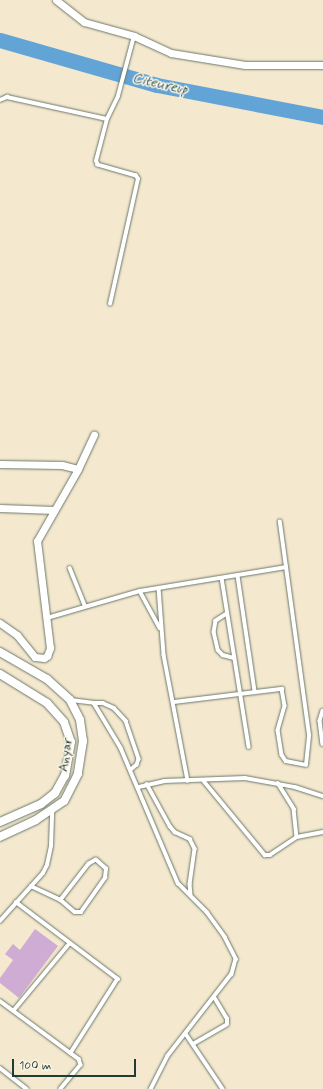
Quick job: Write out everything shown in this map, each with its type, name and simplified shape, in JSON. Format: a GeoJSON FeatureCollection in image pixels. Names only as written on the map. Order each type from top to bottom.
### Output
{"type":"FeatureCollection","features":[{"type":"Feature","properties":{"kind":"street"},"geometry":{"type":"LineString","coordinates":[[56,0],[84,22],[134,36],[171,53],[235,64],[323,65]]}},
{"type":"Feature","properties":{"kind":"street"},"geometry":{"type":"LineString","coordinates":[[0,624],[17,635],[35,657],[44,658],[50,648],[36,546],[39,534],[78,469],[94,435]]}},
{"type":"Feature","properties":{"kind":"street"},"geometry":{"type":"LineString","coordinates":[[0,464],[62,465],[78,469]]}},
{"type":"Feature","properties":{"kind":"street"},"geometry":{"type":"LineString","coordinates":[[0,508],[54,510]]}},
{"type":"Feature","properties":{"kind":"street","name":"Anyar"},"geometry":{"type":"LineString","coordinates":[[0,652],[47,679],[70,700],[80,720],[83,741],[78,774],[64,801],[52,811],[0,837]]}},
{"type":"Feature","properties":{"kind":"street","name":"Anyar"},"geometry":{"type":"LineString","coordinates":[[0,674],[47,702],[68,728],[71,736],[69,758],[65,775],[55,793],[41,804],[0,822]]}},
{"type":"Feature","properties":{"kind":"street"},"geometry":{"type":"LineString","coordinates":[[55,793],[64,801]]}},
{"type":"Feature","properties":{"kind":"lane"},"geometry":{"type":"LineString","coordinates":[[110,304],[138,179],[136,176],[97,164],[106,119],[118,96],[129,48],[134,36]]}},
{"type":"Feature","properties":{"kind":"lane"},"geometry":{"type":"LineString","coordinates":[[0,100],[7,97],[106,119]]}},
{"type":"Feature","properties":{"kind":"lane"},"geometry":{"type":"LineString","coordinates":[[174,702],[255,691],[282,689],[285,706],[278,730],[282,755],[286,761],[306,765],[309,735],[280,522]]}},
{"type":"Feature","properties":{"kind":"lane"},"geometry":{"type":"LineString","coordinates":[[46,618],[85,605],[140,591],[286,567]]}},
{"type":"Feature","properties":{"kind":"lane"},"geometry":{"type":"LineString","coordinates":[[70,568],[85,605]]}},
{"type":"Feature","properties":{"kind":"lane"},"geometry":{"type":"LineString","coordinates":[[238,576],[255,691]]}},
{"type":"Feature","properties":{"kind":"lane"},"geometry":{"type":"LineString","coordinates":[[222,578],[239,693],[249,747]]}},
{"type":"Feature","properties":{"kind":"lane"},"geometry":{"type":"LineString","coordinates":[[159,588],[161,629],[188,781]]}},
{"type":"Feature","properties":{"kind":"lane"},"geometry":{"type":"LineString","coordinates":[[140,591],[161,629]]}},
{"type":"Feature","properties":{"kind":"lane"},"geometry":{"type":"LineString","coordinates":[[227,614],[216,621],[214,632],[218,650],[223,655],[234,658]]}},
{"type":"Feature","properties":{"kind":"lane"},"geometry":{"type":"LineString","coordinates":[[70,700],[103,703],[114,708],[126,721],[139,759],[137,765],[131,770]]}},
{"type":"Feature","properties":{"kind":"lane"},"geometry":{"type":"LineString","coordinates":[[94,703],[121,748],[139,787],[178,883],[207,912],[225,936],[236,963],[232,974],[215,999],[168,1056],[151,1089]]}},
{"type":"Feature","properties":{"kind":"lane"},"geometry":{"type":"LineString","coordinates":[[323,711],[320,721],[323,744]]}},
{"type":"Feature","properties":{"kind":"lane"},"geometry":{"type":"LineString","coordinates":[[139,787],[147,784],[245,778],[278,783],[323,796]]}},
{"type":"Feature","properties":{"kind":"lane"},"geometry":{"type":"LineString","coordinates":[[204,781],[265,855],[270,855],[297,837],[323,832]]}},
{"type":"Feature","properties":{"kind":"lane"},"geometry":{"type":"LineString","coordinates":[[278,783],[294,809],[297,837]]}},
{"type":"Feature","properties":{"kind":"lane"},"geometry":{"type":"LineString","coordinates":[[147,784],[170,826],[175,832],[190,839],[195,848],[190,884],[191,895]]}},
{"type":"Feature","properties":{"kind":"lane"},"geometry":{"type":"LineString","coordinates":[[0,922],[47,865],[51,846],[52,811]]}},
{"type":"Feature","properties":{"kind":"lane"},"geometry":{"type":"LineString","coordinates":[[31,886],[61,900],[75,912],[84,910],[105,878],[106,869],[96,860],[89,864],[61,900]]}},
{"type":"Feature","properties":{"kind":"lane"},"geometry":{"type":"LineString","coordinates":[[16,902],[69,944],[118,979],[71,1053]]}},
{"type":"Feature","properties":{"kind":"lane"},"geometry":{"type":"LineString","coordinates":[[14,1010],[69,944]]}},
{"type":"Feature","properties":{"kind":"lane"},"geometry":{"type":"LineString","coordinates":[[193,1044],[227,1022],[215,999]]}},
{"type":"Feature","properties":{"kind":"lane"},"geometry":{"type":"LineString","coordinates":[[0,1001],[79,1059],[81,1065],[61,1089]]}},
{"type":"Feature","properties":{"kind":"lane"},"geometry":{"type":"LineString","coordinates":[[186,1034],[223,1089]]}},
{"type":"Feature","properties":{"kind":"lane"},"geometry":{"type":"LineString","coordinates":[[0,1068],[27,1089]]}},
{"type":"Feature","properties":{"kind":"building"},"geometry":{"type":"Polygon","coordinates":[[[35,929],[58,946],[19,998],[0,983],[0,978],[13,960],[5,954],[13,944],[20,950],[35,929]]]}},
{"type":"Feature","properties":{"kind":"waterway","name":"Citeureup"},"geometry":{"type":"LineString","coordinates":[[0,40],[157,85],[323,117]]}}]}
